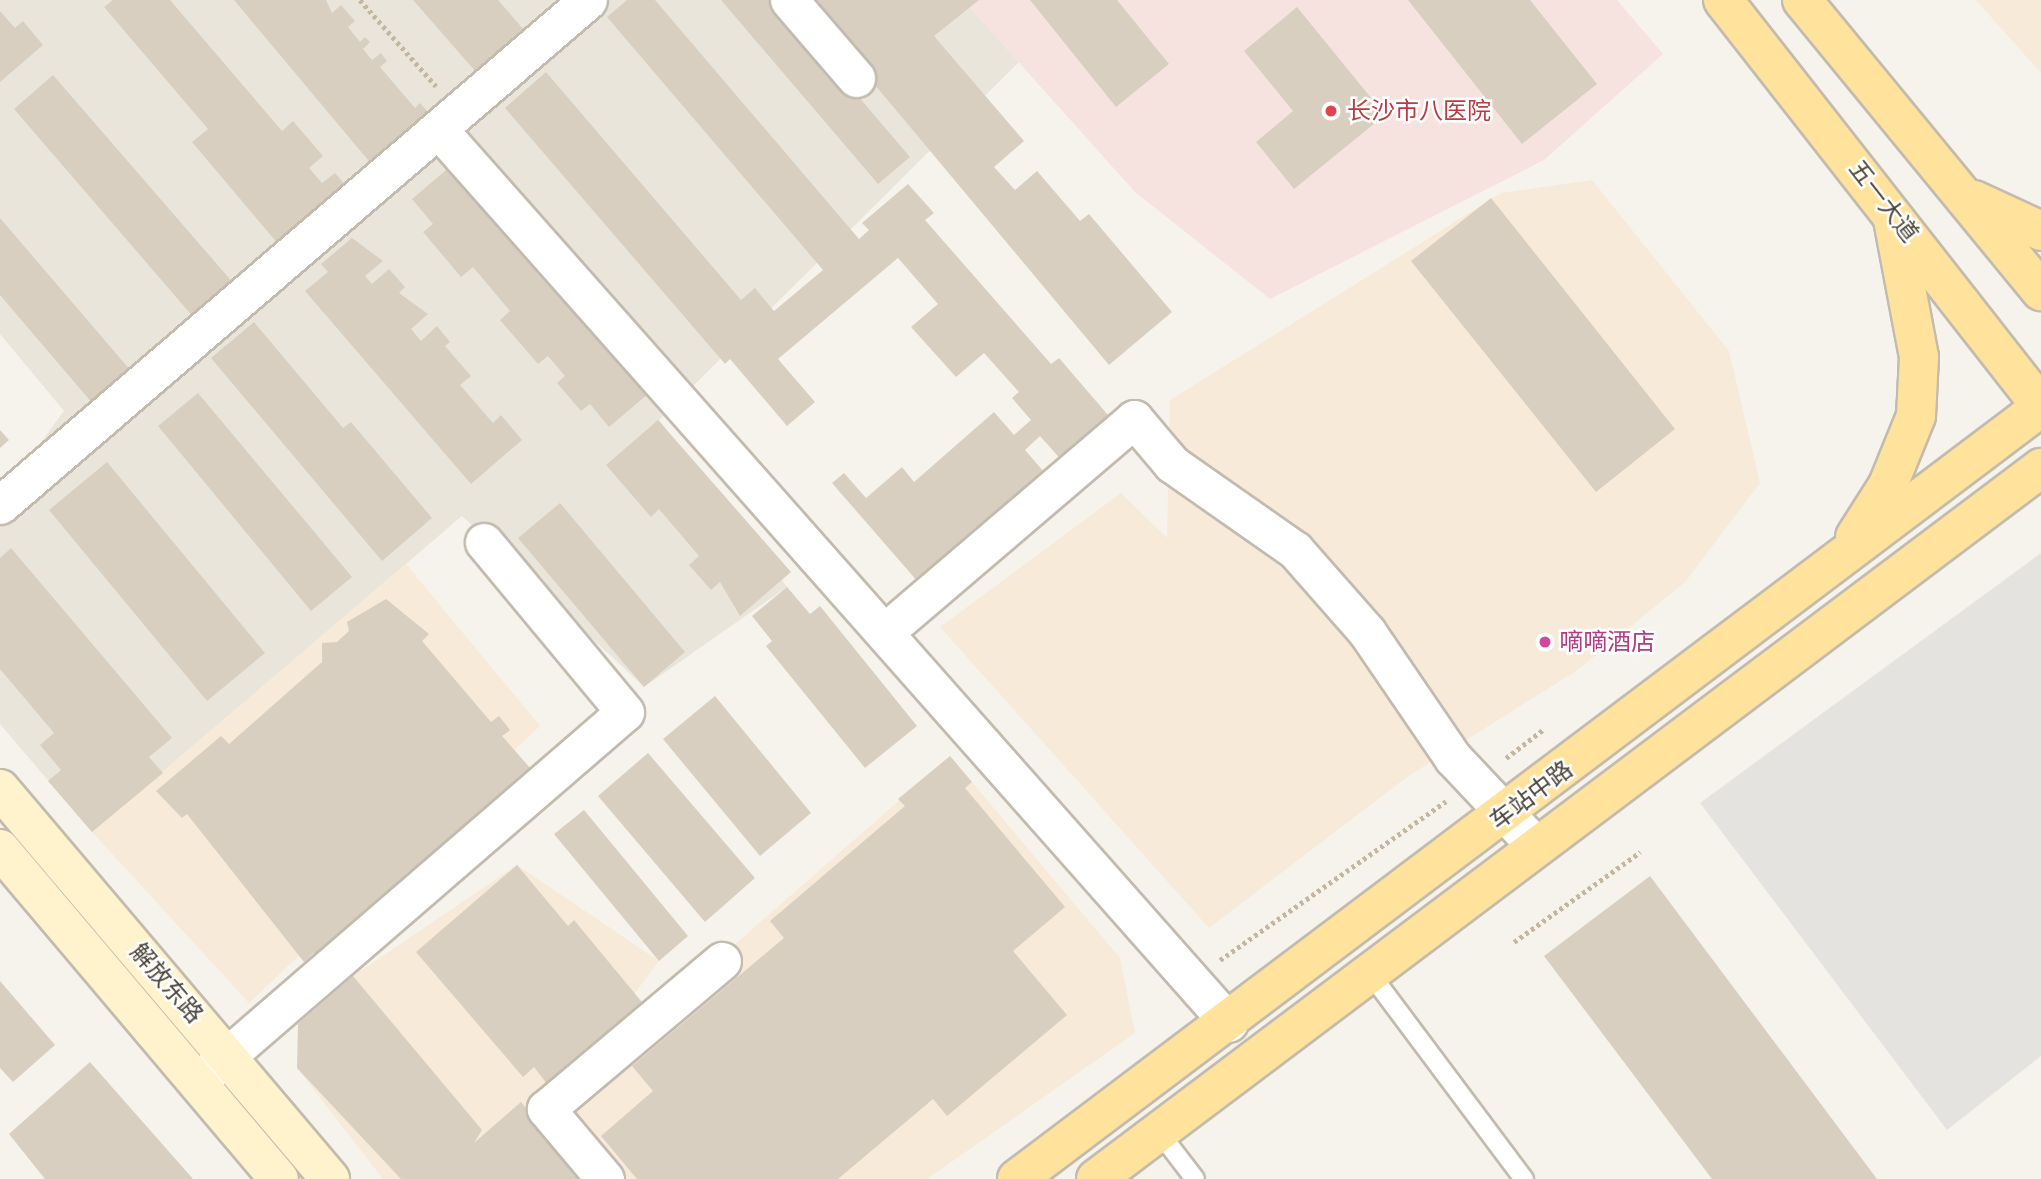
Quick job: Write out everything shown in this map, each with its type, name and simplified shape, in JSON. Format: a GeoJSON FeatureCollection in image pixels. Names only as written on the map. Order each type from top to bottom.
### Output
{"type":"FeatureCollection","features":[{"type":"Feature","properties":{"kind":"main road","name":"五一大道"},"geometry":{"type":"LineString","coordinates":[[1723,0],[1891,207],[2041,407]]}},
{"type":"Feature","properties":{"kind":"main road"},"geometry":{"type":"LineString","coordinates":[[1802,0],[2041,290]]}},
{"type":"Feature","properties":{"kind":"main road"},"geometry":{"type":"LineString","coordinates":[[1960,192],[2041,230]]}},
{"type":"Feature","properties":{"kind":"main road"},"geometry":{"type":"LineString","coordinates":[[1842,558],[1888,485],[1916,416],[1919,357],[1891,207]]}},
{"type":"Feature","properties":{"kind":"main road","name":"车站中路"},"geometry":{"type":"LineString","coordinates":[[1017,1179],[1229,1023],[2041,407]]}},
{"type":"Feature","properties":{"kind":"main road","name":"车站中路"},"geometry":{"type":"LineString","coordinates":[[1096,1179],[1535,845],[2041,468]]}},
{"type":"Feature","properties":{"kind":"main road","name":"解放东路"},"geometry":{"type":"LineString","coordinates":[[0,789],[228,1054],[330,1179]]}},
{"type":"Feature","properties":{"kind":"main road","name":"解放东路"},"geometry":{"type":"LineString","coordinates":[[0,849],[279,1179]]}},
{"type":"Feature","properties":{"kind":"street"},"geometry":{"type":"LineString","coordinates":[[0,505],[588,0]]}},
{"type":"Feature","properties":{"kind":"street"},"geometry":{"type":"LineString","coordinates":[[789,0],[856,78]]}},
{"type":"Feature","properties":{"kind":"street"},"geometry":{"type":"LineString","coordinates":[[448,121],[1229,1023]]}},
{"type":"Feature","properties":{"kind":"street"},"geometry":{"type":"LineString","coordinates":[[900,619],[1134,419],[1172,464],[1295,550],[1367,632],[1453,758],[1508,812],[1535,845]]}},
{"type":"Feature","properties":{"kind":"street"},"geometry":{"type":"LineString","coordinates":[[198,1080],[625,712],[484,542]]}},
{"type":"Feature","properties":{"kind":"street"},"geometry":{"type":"LineString","coordinates":[[605,1179],[546,1109],[722,961]]}},
{"type":"Feature","properties":{"kind":"lane"},"geometry":{"type":"LineString","coordinates":[[1369,972],[1524,1179]]}},
{"type":"Feature","properties":{"kind":"lane"},"geometry":{"type":"LineString","coordinates":[[1159,1132],[1195,1179]]}},
{"type":"Feature","properties":{"kind":"path"},"geometry":{"type":"LineString","coordinates":[[360,0],[448,121]]}},
{"type":"Feature","properties":{"kind":"path"},"geometry":{"type":"LineString","coordinates":[[1506,758],[1544,729]]}},
{"type":"Feature","properties":{"kind":"path"},"geometry":{"type":"LineString","coordinates":[[1220,960],[1455,795]]}},
{"type":"Feature","properties":{"kind":"path"},"geometry":{"type":"LineString","coordinates":[[1514,942],[1640,852]]}},
{"type":"Feature","properties":{"kind":"shaded area"},"geometry":{"type":"Polygon","coordinates":[[[0,0],[963,0],[1019,62],[659,420],[787,587],[644,687],[462,516],[92,832],[0,724],[0,498],[64,411],[0,334],[0,0]]]}},
{"type":"Feature","properties":{"kind":"shaded area","name":"长沙市八医院"},"geometry":{"type":"Polygon","coordinates":[[[963,0],[1617,0],[1663,54],[1544,160],[1270,299],[1135,192],[963,0]]]}},
{"type":"Feature","properties":{"kind":"shaded area"},"geometry":{"type":"Polygon","coordinates":[[[1976,0],[2041,0],[2041,73],[1976,0]]]}},
{"type":"Feature","properties":{"kind":"shaded area"},"geometry":{"type":"Polygon","coordinates":[[[1592,180],[1729,351],[1760,483],[1685,582],[1576,671],[1407,777],[1209,928],[940,627],[1121,493],[1167,538],[1170,400],[1501,193],[1592,180]]]}},
{"type":"Feature","properties":{"kind":"shaded area"},"geometry":{"type":"Polygon","coordinates":[[[2041,553],[2041,1056],[1947,1130],[1700,803],[2041,553]]]}},
{"type":"Feature","properties":{"kind":"shaded area"},"geometry":{"type":"Polygon","coordinates":[[[406,564],[540,726],[249,1003],[92,832],[406,564]]]}},
{"type":"Feature","properties":{"kind":"shaded area"},"geometry":{"type":"Polygon","coordinates":[[[950,756],[1120,958],[1135,1033],[927,1179],[383,1179],[297,1068],[353,976],[517,865],[659,961],[550,1106],[950,756]]]}},
{"type":"Feature","properties":{"kind":"building"},"geometry":{"type":"Polygon","coordinates":[[[113,0],[170,0],[282,131],[293,121],[323,156],[309,168],[322,183],[335,173],[347,187],[279,245],[192,142],[208,129],[104,7],[113,0]]]}},
{"type":"Feature","properties":{"kind":"building"},"geometry":{"type":"Polygon","coordinates":[[[234,0],[326,0],[332,13],[341,5],[355,21],[348,27],[360,42],[365,37],[370,42],[363,49],[372,60],[381,53],[387,61],[380,67],[415,108],[420,103],[427,111],[420,118],[425,124],[373,166],[234,0]]]}},
{"type":"Feature","properties":{"kind":"building"},"geometry":{"type":"Polygon","coordinates":[[[413,0],[498,0],[531,38],[483,80],[413,0]]]}},
{"type":"Feature","properties":{"kind":"building"},"geometry":{"type":"Polygon","coordinates":[[[627,0],[655,0],[859,239],[869,230],[862,223],[908,184],[934,213],[925,220],[1051,364],[1059,358],[1114,422],[1065,464],[1040,436],[1025,450],[1051,480],[925,590],[832,483],[844,473],[866,498],[902,467],[914,482],[994,412],[1014,435],[1031,420],[1012,398],[1019,392],[984,353],[956,377],[911,327],[938,304],[898,258],[778,359],[815,402],[787,426],[730,359],[725,364],[505,108],[546,72],[741,300],[755,288],[774,311],[823,270],[607,17],[627,0]]]}},
{"type":"Feature","properties":{"kind":"building"},"geometry":{"type":"Polygon","coordinates":[[[721,0],[776,0],[910,157],[878,184],[721,0]]]}},
{"type":"Feature","properties":{"kind":"building"},"geometry":{"type":"Polygon","coordinates":[[[804,0],[979,0],[934,36],[1024,141],[994,167],[1015,190],[1037,171],[1080,221],[1089,214],[1172,312],[1109,365],[804,0]]]}},
{"type":"Feature","properties":{"kind":"building"},"geometry":{"type":"Polygon","coordinates":[[[1030,0],[1117,0],[1169,64],[1116,107],[1030,0]]]}},
{"type":"Feature","properties":{"kind":"building"},"geometry":{"type":"Polygon","coordinates":[[[1408,0],[1530,0],[1597,84],[1522,144],[1408,0]]]}},
{"type":"Feature","properties":{"kind":"building"},"geometry":{"type":"Polygon","coordinates":[[[1297,7],[1385,115],[1294,189],[1256,142],[1293,111],[1244,51],[1297,7]]]}},
{"type":"Feature","properties":{"kind":"building"},"geometry":{"type":"Polygon","coordinates":[[[0,11],[15,28],[23,21],[43,45],[0,82],[0,11]]]}},
{"type":"Feature","properties":{"kind":"building"},"geometry":{"type":"Polygon","coordinates":[[[53,75],[235,285],[195,319],[14,109],[53,75]]]}},
{"type":"Feature","properties":{"kind":"building"},"geometry":{"type":"Polygon","coordinates":[[[452,165],[648,394],[609,427],[590,404],[581,411],[557,383],[565,376],[548,356],[538,364],[500,320],[510,311],[473,267],[461,277],[423,232],[433,224],[412,199],[452,165]]]}},
{"type":"Feature","properties":{"kind":"building"},"geometry":{"type":"Polygon","coordinates":[[[1491,198],[1675,429],[1596,492],[1411,261],[1491,198]]]}},
{"type":"Feature","properties":{"kind":"building"},"geometry":{"type":"Polygon","coordinates":[[[0,218],[131,371],[93,404],[0,295],[0,218]]]}},
{"type":"Feature","properties":{"kind":"building"},"geometry":{"type":"Polygon","coordinates":[[[352,238],[383,261],[365,276],[372,284],[389,269],[405,287],[399,293],[428,314],[411,329],[421,341],[437,326],[450,342],[445,346],[471,376],[460,385],[493,423],[501,415],[522,440],[471,484],[305,291],[328,272],[321,264],[352,238]]]}},
{"type":"Feature","properties":{"kind":"building"},"geometry":{"type":"Polygon","coordinates":[[[254,322],[343,428],[351,422],[432,518],[382,561],[211,358],[254,322]]]}},
{"type":"Feature","properties":{"kind":"building"},"geometry":{"type":"Polygon","coordinates":[[[198,393],[352,577],[311,611],[158,426],[198,393]]]}},
{"type":"Feature","properties":{"kind":"building"},"geometry":{"type":"Polygon","coordinates":[[[658,420],[791,572],[740,616],[720,582],[711,590],[689,565],[699,556],[659,509],[651,517],[606,465],[658,420]]]}},
{"type":"Feature","properties":{"kind":"building"},"geometry":{"type":"Polygon","coordinates":[[[0,430],[9,440],[0,448],[0,430]]]}},
{"type":"Feature","properties":{"kind":"building"},"geometry":{"type":"Polygon","coordinates":[[[107,462],[265,653],[207,701],[49,510],[107,462]]]}},
{"type":"Feature","properties":{"kind":"building"},"geometry":{"type":"Polygon","coordinates":[[[560,503],[685,652],[644,687],[518,538],[560,503]]]}},
{"type":"Feature","properties":{"kind":"building"},"geometry":{"type":"Polygon","coordinates":[[[11,548],[172,738],[149,757],[163,773],[92,832],[48,781],[61,770],[40,745],[54,733],[0,669],[0,558],[11,548]]]}},
{"type":"Feature","properties":{"kind":"building"},"geometry":{"type":"Polygon","coordinates":[[[787,587],[810,614],[820,606],[917,726],[865,768],[766,646],[772,641],[752,616],[787,587]]]}},
{"type":"Feature","properties":{"kind":"building"},"geometry":{"type":"Polygon","coordinates":[[[386,599],[429,634],[422,641],[491,722],[499,716],[510,730],[502,736],[531,769],[318,959],[314,953],[304,962],[187,814],[182,818],[156,791],[221,736],[229,744],[322,662],[322,643],[337,642],[349,631],[347,622],[386,599]]]}},
{"type":"Feature","properties":{"kind":"building"},"geometry":{"type":"Polygon","coordinates":[[[715,696],[811,813],[760,856],[663,739],[715,696]]]}},
{"type":"Feature","properties":{"kind":"building"},"geometry":{"type":"Polygon","coordinates":[[[648,753],[755,878],[705,922],[598,796],[648,753]]]}},
{"type":"Feature","properties":{"kind":"building"},"geometry":{"type":"Polygon","coordinates":[[[950,756],[972,782],[965,788],[1065,907],[1013,951],[1067,1015],[947,1116],[933,1099],[838,1179],[637,1179],[601,1136],[653,1091],[632,1066],[784,938],[770,921],[905,806],[898,799],[950,756]]]}},
{"type":"Feature","properties":{"kind":"building"},"geometry":{"type":"Polygon","coordinates":[[[584,810],[688,936],[659,961],[554,834],[584,810]]]}},
{"type":"Feature","properties":{"kind":"building"},"geometry":{"type":"Polygon","coordinates":[[[517,865],[568,926],[574,920],[646,1007],[550,1088],[534,1067],[523,1077],[416,952],[517,865]]]}},
{"type":"Feature","properties":{"kind":"building"},"geometry":{"type":"Polygon","coordinates":[[[1650,876],[1877,1179],[1712,1179],[1544,956],[1650,876]]]}},
{"type":"Feature","properties":{"kind":"building"},"geometry":{"type":"Polygon","coordinates":[[[353,976],[482,1130],[474,1143],[521,1102],[560,1149],[597,1179],[401,1179],[297,1068],[298,1024],[353,976]]]}},
{"type":"Feature","properties":{"kind":"building"},"geometry":{"type":"Polygon","coordinates":[[[0,981],[55,1045],[13,1082],[0,1068],[0,981]]]}},
{"type":"Feature","properties":{"kind":"building"},"geometry":{"type":"Polygon","coordinates":[[[90,1062],[193,1179],[45,1179],[9,1134],[90,1062]]]}},
{"type":"Feature","properties":{"kind":"place","name":"长沙市八医院"},"geometry":{"type":"Point","coordinates":[1331,111]}},
{"type":"Feature","properties":{"kind":"place","name":"嘀嘀酒店"},"geometry":{"type":"Point","coordinates":[1545,642]}}]}
